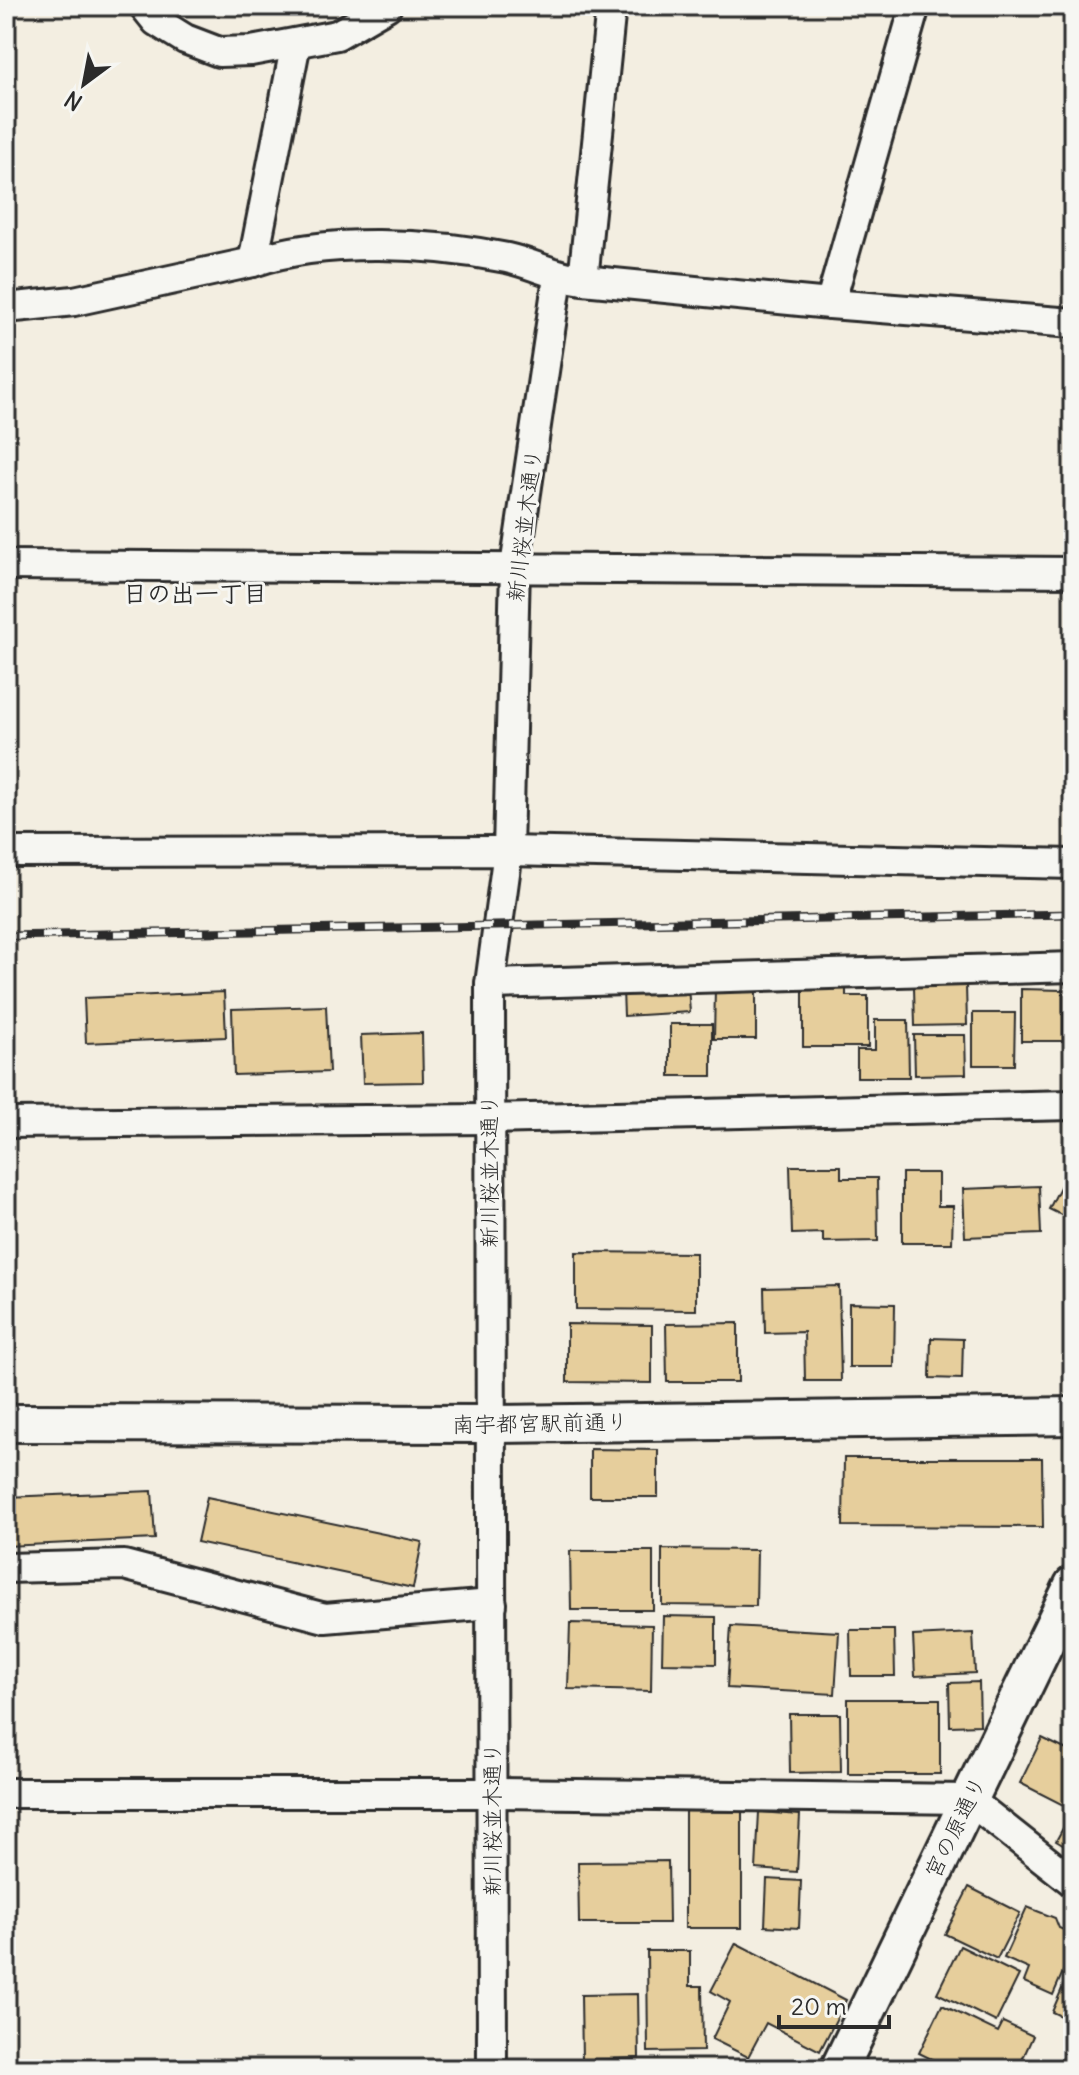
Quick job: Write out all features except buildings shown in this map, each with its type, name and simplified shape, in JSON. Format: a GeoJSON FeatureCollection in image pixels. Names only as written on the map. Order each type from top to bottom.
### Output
{"type":"FeatureCollection","features":[{"type":"Feature","properties":{"kind":"street"},"geometry":{"type":"LineString","coordinates":[[144,6],[156,21],[185,39],[219,52],[251,51],[337,35],[387,6]]}},
{"type":"Feature","properties":{"kind":"street","name":"新川桜並木通り"},"geometry":{"type":"LineString","coordinates":[[492,2069],[490,984],[508,851],[515,567],[570,279],[611,6]]}},
{"type":"Feature","properties":{"kind":"street"},"geometry":{"type":"LineString","coordinates":[[830,304],[915,6]]}},
{"type":"Feature","properties":{"kind":"street"},"geometry":{"type":"LineString","coordinates":[[253,262],[296,43]]}},
{"type":"Feature","properties":{"kind":"street"},"geometry":{"type":"LineString","coordinates":[[6,308],[74,301],[278,254],[326,248],[407,245],[509,259],[570,279],[1073,323]]}},
{"type":"Feature","properties":{"kind":"street"},"geometry":{"type":"LineString","coordinates":[[6,565],[1073,572]]}},
{"type":"Feature","properties":{"kind":"street"},"geometry":{"type":"LineString","coordinates":[[6,852],[508,851],[1073,864]]}},
{"type":"Feature","properties":{"kind":"street"},"geometry":{"type":"LineString","coordinates":[[490,984],[1073,967]]}},
{"type":"Feature","properties":{"kind":"street"},"geometry":{"type":"LineString","coordinates":[[6,1123],[488,1119],[1073,1105]]}},
{"type":"Feature","properties":{"kind":"street","name":"南宇都宮駅前通り"},"geometry":{"type":"LineString","coordinates":[[6,1423],[492,1424],[1073,1416]]}},
{"type":"Feature","properties":{"kind":"street"},"geometry":{"type":"LineString","coordinates":[[6,1568],[124,1565],[325,1618],[492,1604]]}},
{"type":"Feature","properties":{"kind":"street","name":"宮の原通り"},"geometry":{"type":"LineString","coordinates":[[839,2069],[1073,1585]]}},
{"type":"Feature","properties":{"kind":"street"},"geometry":{"type":"LineString","coordinates":[[6,1793],[492,1793],[968,1799],[1073,1882]]}},
{"type":"Feature","properties":{"kind":"railway"},"geometry":{"type":"LineString","coordinates":[[6,936],[1073,914]]}},
{"type":"Feature","properties":{"kind":"district","name":"日の出一丁目"},"geometry":{"type":"Point","coordinates":[195,594]}}]}
